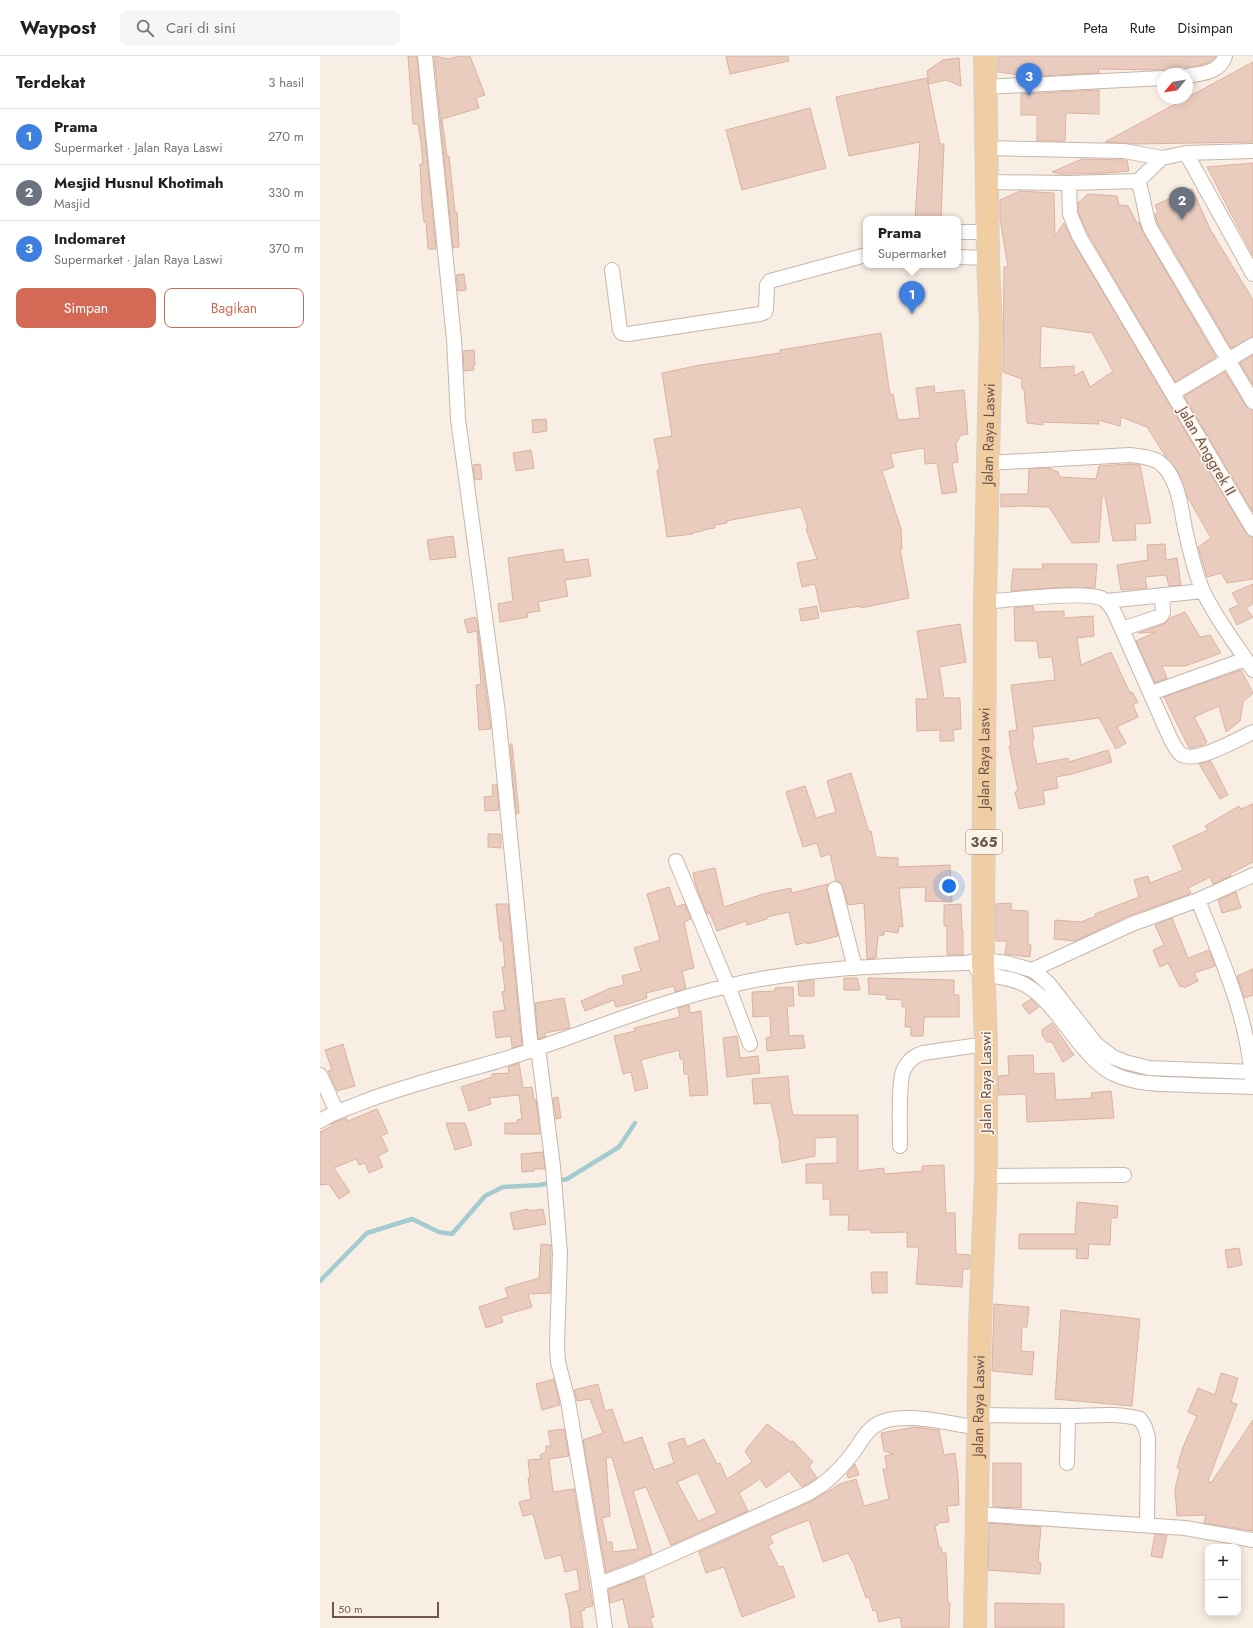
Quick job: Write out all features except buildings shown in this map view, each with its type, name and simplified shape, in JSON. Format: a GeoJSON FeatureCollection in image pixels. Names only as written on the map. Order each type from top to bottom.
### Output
{"type":"FeatureCollection","features":[{"type":"Feature","properties":{"kind":"main road","name":"Jalan Raya Laswi"},"geometry":{"type":"LineString","coordinates":[[975,1628],[980,1324],[986,1176],[986,1044],[977,965],[992,327],[987,232],[985,56]]}},
{"type":"Feature","properties":{"kind":"street"},"geometry":{"type":"LineString","coordinates":[[425,56],[454,339],[458,419],[498,713],[534,1049],[553,1167],[560,1253],[556,1345],[558,1362],[568,1401],[600,1584],[605,1628]]}},
{"type":"Feature","properties":{"kind":"street"},"geometry":{"type":"LineString","coordinates":[[1193,75],[1211,71],[1220,65],[1225,56]]}},
{"type":"Feature","properties":{"kind":"street"},"geometry":{"type":"LineString","coordinates":[[985,87],[1157,78]]}},
{"type":"Feature","properties":{"kind":"street"},"geometry":{"type":"LineString","coordinates":[[985,148],[1124,151],[1162,158],[1186,153],[1253,150]]}},
{"type":"Feature","properties":{"kind":"street"},"geometry":{"type":"LineString","coordinates":[[1186,153],[1253,274]]}},
{"type":"Feature","properties":{"kind":"street"},"geometry":{"type":"LineString","coordinates":[[986,182],[1069,183],[1138,181],[1162,158]]}},
{"type":"Feature","properties":{"kind":"street"},"geometry":{"type":"LineString","coordinates":[[1138,181],[1142,192],[1145,217],[1150,228],[1253,402]]}},
{"type":"Feature","properties":{"kind":"street","name":"Jalan Anggrek II"},"geometry":{"type":"LineString","coordinates":[[1069,183],[1070,214],[1074,226],[1253,529]]}},
{"type":"Feature","properties":{"kind":"street"},"geometry":{"type":"LineString","coordinates":[[961,232],[987,232]]}},
{"type":"Feature","properties":{"kind":"street"},"geometry":{"type":"LineString","coordinates":[[612,270],[620,330],[622,333],[628,334],[760,314],[765,312],[766,309],[766,285],[770,281],[863,256]]}},
{"type":"Feature","properties":{"kind":"street"},"geometry":{"type":"LineString","coordinates":[[961,257],[988,258]]}},
{"type":"Feature","properties":{"kind":"street"},"geometry":{"type":"LineString","coordinates":[[1173,393],[1253,345]]}},
{"type":"Feature","properties":{"kind":"street"},"geometry":{"type":"LineString","coordinates":[[988,463],[1130,455],[1159,462],[1170,476],[1179,496],[1191,554],[1203,591],[1218,617],[1250,665],[1151,693]]}},
{"type":"Feature","properties":{"kind":"street"},"geometry":{"type":"LineString","coordinates":[[985,602],[1082,595],[1096,596],[1107,601],[1203,591]]}},
{"type":"Feature","properties":{"kind":"street"},"geometry":{"type":"LineString","coordinates":[[1122,629],[1161,616],[1163,612],[1162,595]]}},
{"type":"Feature","properties":{"kind":"street"},"geometry":{"type":"LineString","coordinates":[[1107,601],[1122,629],[1173,744],[1178,752],[1186,757],[1192,757],[1203,754],[1253,732]]}},
{"type":"Feature","properties":{"kind":"street"},"geometry":{"type":"LineString","coordinates":[[676,861],[728,986],[750,1044]]}},
{"type":"Feature","properties":{"kind":"street"},"geometry":{"type":"LineString","coordinates":[[1032,970],[1132,924],[1198,900],[1253,875]]}},
{"type":"Feature","properties":{"kind":"street"},"geometry":{"type":"LineString","coordinates":[[836,889],[855,968]]}},
{"type":"Feature","properties":{"kind":"street"},"geometry":{"type":"LineString","coordinates":[[1198,900],[1224,966],[1240,1013],[1247,1039],[1253,1090]]}},
{"type":"Feature","properties":{"kind":"street"},"geometry":{"type":"LineString","coordinates":[[320,1121],[337,1112],[392,1091],[500,1060],[650,1009],[728,986],[782,975],[855,968],[1007,963],[1032,970],[1038,974],[1049,984],[1096,1044],[1113,1057],[1125,1062],[1149,1068],[1252,1072]]}},
{"type":"Feature","properties":{"kind":"street"},"geometry":{"type":"LineString","coordinates":[[977,965],[1014,979],[1030,988],[1049,1006],[1087,1052],[1101,1066],[1115,1075],[1139,1081],[1166,1084],[1253,1087]]}},
{"type":"Feature","properties":{"kind":"street"},"geometry":{"type":"LineString","coordinates":[[900,1146],[901,1077],[914,1056],[923,1053],[986,1044]]}},
{"type":"Feature","properties":{"kind":"street"},"geometry":{"type":"LineString","coordinates":[[320,1075],[337,1112]]}},
{"type":"Feature","properties":{"kind":"street"},"geometry":{"type":"LineString","coordinates":[[986,1176],[1124,1174]]}},
{"type":"Feature","properties":{"kind":"street"},"geometry":{"type":"LineString","coordinates":[[600,1584],[639,1569],[820,1487],[836,1473],[869,1431],[881,1422],[891,1419],[910,1418],[978,1421],[1068,1416],[1112,1416],[1133,1417],[1140,1419],[1145,1427],[1148,1438],[1147,1525]]}},
{"type":"Feature","properties":{"kind":"street"},"geometry":{"type":"LineString","coordinates":[[1067,1462],[1068,1416]]}},
{"type":"Feature","properties":{"kind":"street"},"geometry":{"type":"LineString","coordinates":[[977,1514],[1185,1528],[1253,1540]]}},
{"type":"Feature","properties":{"kind":"waterway"},"geometry":{"type":"LineString","coordinates":[[320,1281],[367,1233],[412,1219],[439,1232],[452,1234],[485,1196],[503,1187],[540,1185],[567,1179],[619,1147],[635,1123]]}},
{"type":"Feature","properties":{"kind":"place","name":"Indomaret"},"geometry":{"type":"Point","coordinates":[1029,96]}},
{"type":"Feature","properties":{"kind":"place","name":"Mesjid Husnul Khotimah"},"geometry":{"type":"Point","coordinates":[1182,220]}},
{"type":"Feature","properties":{"kind":"place","name":"Prama"},"geometry":{"type":"Point","coordinates":[912,314]}}]}
